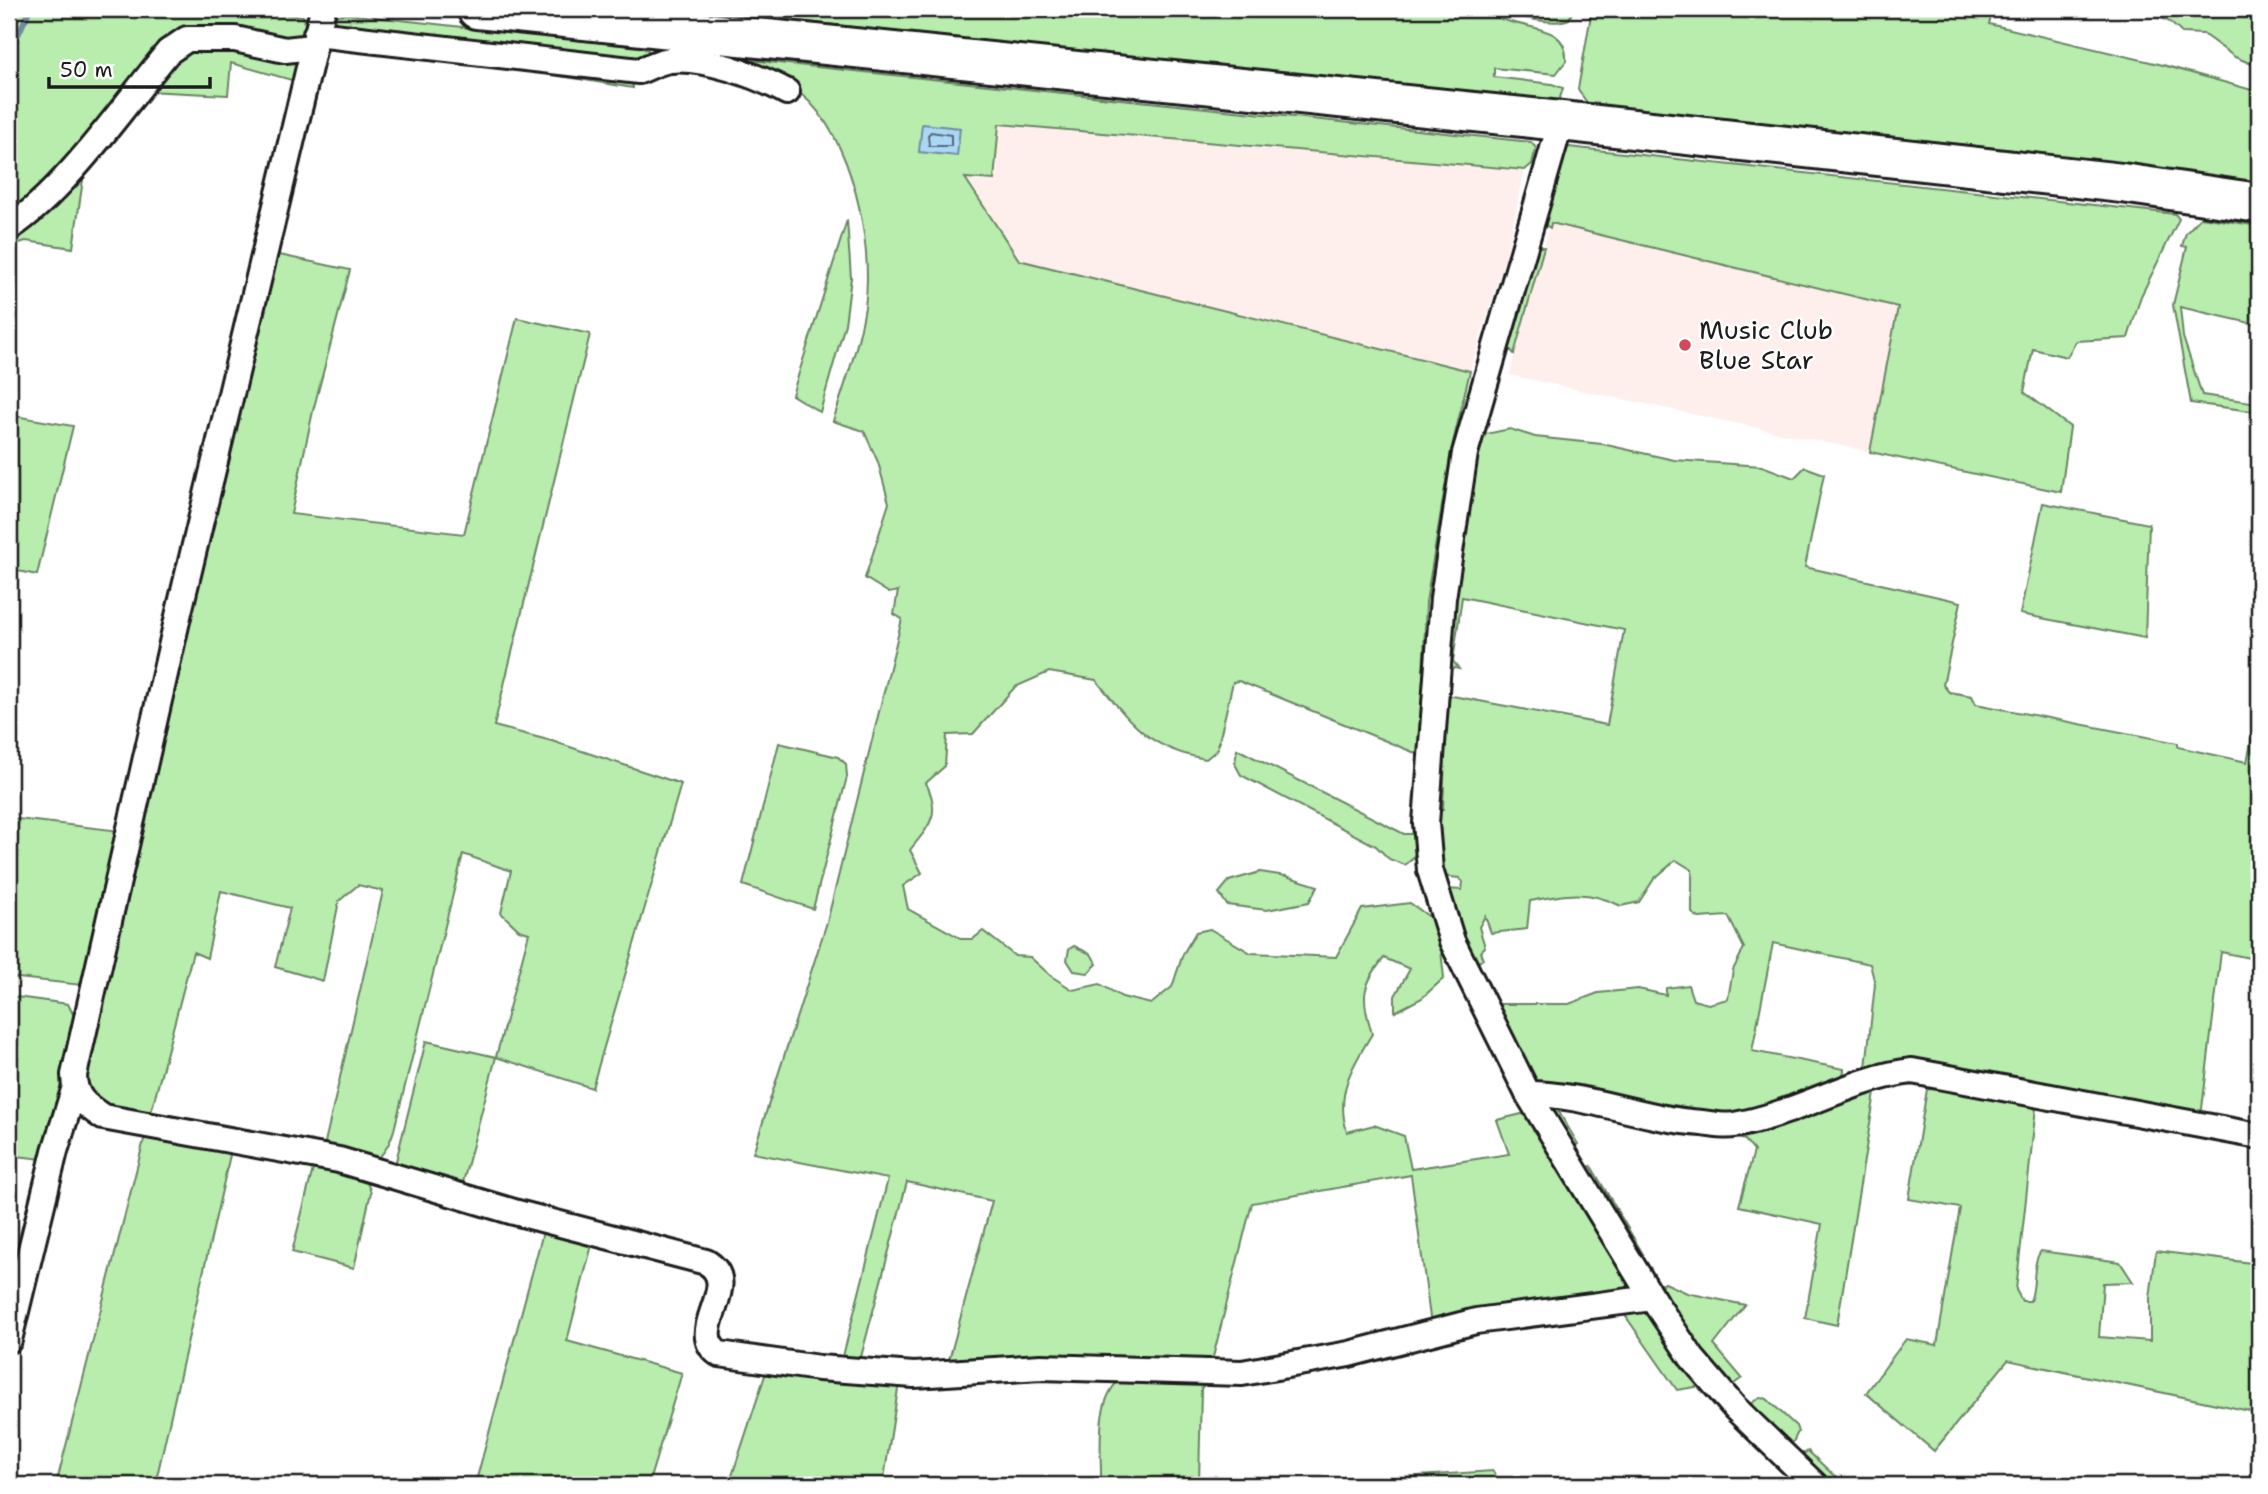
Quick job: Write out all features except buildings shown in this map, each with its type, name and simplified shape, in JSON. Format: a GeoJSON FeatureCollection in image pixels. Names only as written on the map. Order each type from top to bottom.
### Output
{"type":"FeatureCollection","features":[{"type":"Feature","properties":{"kind":"main road"},"geometry":{"type":"LineString","coordinates":[[477,9],[1561,121],[2122,183],[2259,203]]}},
{"type":"Feature","properties":{"kind":"street"},"geometry":{"type":"LineString","coordinates":[[9,1340],[55,1151],[74,1090],[74,1075],[179,612],[323,9]]}},
{"type":"Feature","properties":{"kind":"street"},"geometry":{"type":"LineString","coordinates":[[9,228],[22,219],[76,164],[168,52],[187,39],[235,39],[285,50],[314,41],[639,71],[671,60],[700,63],[761,78],[787,92]]}},
{"type":"Feature","properties":{"kind":"street"},"geometry":{"type":"LineString","coordinates":[[1561,121],[1465,453],[1443,598],[1426,823],[1430,870],[1452,941],[1528,1094],[1652,1298],[1692,1358],[1741,1415],[1815,1485]]}},
{"type":"Feature","properties":{"kind":"street"},"geometry":{"type":"LineString","coordinates":[[1528,1094],[1558,1094],[1682,1122],[1731,1126],[1804,1107],[1886,1074],[1912,1071],[2259,1136]]}},
{"type":"Feature","properties":{"kind":"street"},"geometry":{"type":"LineString","coordinates":[[74,1090],[83,1104],[103,1117],[339,1160],[514,1212],[706,1262],[717,1269],[721,1278],[706,1336],[710,1348],[719,1354],[819,1368],[914,1375],[1041,1367],[1242,1373],[1349,1354],[1476,1321],[1652,1298]]}},
{"type":"Feature","properties":{"kind":"shaded area"},"geometry":{"type":"Polygon","coordinates":[[[999,124],[1525,170],[1505,259],[1470,371],[1019,260],[964,178],[994,180],[999,124]]]}},
{"type":"Feature","properties":{"kind":"shaded area"},"geometry":{"type":"Polygon","coordinates":[[[1550,223],[1898,307],[1870,452],[1509,375],[1550,223]]]}},
{"type":"Feature","properties":{"kind":"green space"},"geometry":{"type":"Polygon","coordinates":[[[9,9],[229,9],[303,16],[306,29],[303,35],[290,41],[193,31],[72,158],[9,218],[9,9]]]}},
{"type":"Feature","properties":{"kind":"green space"},"geometry":{"type":"Polygon","coordinates":[[[745,9],[1486,9],[1496,17],[1548,32],[1558,38],[1564,47],[1566,61],[1556,74],[1494,68],[1494,77],[1552,84],[1563,88],[1559,101],[1543,102],[761,17],[745,9]]]}},
{"type":"Feature","properties":{"kind":"green space"},"geometry":{"type":"Polygon","coordinates":[[[1504,9],[1574,9],[1569,19],[1554,22],[1527,18],[1504,9]]]}},
{"type":"Feature","properties":{"kind":"green space"},"geometry":{"type":"Polygon","coordinates":[[[1592,9],[1993,9],[1989,24],[2163,65],[2259,92],[2259,182],[2023,151],[1587,103],[1578,89],[1592,9]]]}},
{"type":"Feature","properties":{"kind":"green space"},"geometry":{"type":"Polygon","coordinates":[[[2142,9],[2259,9],[2259,67],[2235,57],[2203,34],[2182,33],[2170,22],[2142,9]]]}},
{"type":"Feature","properties":{"kind":"green space"},"geometry":{"type":"Polygon","coordinates":[[[337,15],[639,47],[648,50],[649,55],[646,61],[329,24],[337,15]]]}},
{"type":"Feature","properties":{"kind":"green space"},"geometry":{"type":"Polygon","coordinates":[[[215,46],[298,60],[295,81],[231,63],[228,95],[147,91],[190,47],[215,46]]]}},
{"type":"Feature","properties":{"kind":"green space"},"geometry":{"type":"Polygon","coordinates":[[[740,59],[1531,142],[1536,148],[1532,164],[1525,170],[999,124],[994,180],[965,178],[1019,260],[1470,371],[1451,451],[1426,602],[1420,755],[1239,681],[1233,682],[1217,750],[1206,759],[1169,748],[1142,732],[1096,680],[1049,672],[1015,687],[973,734],[947,735],[945,766],[926,783],[933,804],[931,820],[910,850],[922,873],[903,886],[908,909],[962,939],[973,939],[983,931],[1015,956],[1030,957],[1051,976],[1073,990],[1100,984],[1122,997],[1151,1004],[1172,987],[1183,954],[1196,932],[1210,929],[1251,953],[1336,957],[1362,909],[1410,903],[1438,923],[1444,978],[1422,998],[1395,1012],[1395,996],[1410,969],[1384,958],[1376,968],[1365,993],[1372,1034],[1352,1069],[1344,1093],[1347,1132],[1374,1125],[1404,1136],[1411,1169],[1509,1154],[1497,1120],[1526,1113],[1629,1283],[1624,1292],[1431,1325],[1411,1175],[1252,1203],[1210,1369],[948,1364],[992,1201],[907,1182],[860,1361],[842,1360],[888,1179],[753,1153],[827,922],[902,619],[894,614],[898,591],[889,593],[865,578],[889,503],[878,462],[864,431],[833,421],[865,307],[866,253],[856,192],[834,136],[819,113],[794,89],[740,59]]]}},
{"type":"Feature","properties":{"kind":"green space"},"geometry":{"type":"Polygon","coordinates":[[[553,70],[632,81],[633,88],[548,74],[553,70]]]}},
{"type":"Feature","properties":{"kind":"green space"},"geometry":{"type":"Polygon","coordinates":[[[1569,147],[2175,214],[2179,219],[2141,296],[2128,338],[2076,341],[2067,357],[2033,349],[2024,392],[2070,427],[2061,492],[1870,452],[1898,307],[1551,223],[1550,228],[1542,223],[1555,161],[1569,147]]]}},
{"type":"Feature","properties":{"kind":"green space"},"geometry":{"type":"Polygon","coordinates":[[[85,166],[73,248],[26,241],[9,246],[9,239],[85,166]]]}},
{"type":"Feature","properties":{"kind":"green space"},"geometry":{"type":"Polygon","coordinates":[[[2201,217],[2259,226],[2259,325],[2180,307],[2183,337],[2202,395],[2259,403],[2259,412],[2191,403],[2173,305],[2187,247],[2182,246],[2186,233],[2201,217]]]}},
{"type":"Feature","properties":{"kind":"green space"},"geometry":{"type":"Polygon","coordinates":[[[847,220],[851,278],[845,324],[820,412],[792,395],[847,220]]]}},
{"type":"Feature","properties":{"kind":"green space"},"geometry":{"type":"Polygon","coordinates":[[[1533,247],[1544,247],[1514,354],[1506,345],[1533,247]]]}},
{"type":"Feature","properties":{"kind":"green space"},"geometry":{"type":"Polygon","coordinates":[[[270,253],[350,270],[313,411],[291,514],[464,534],[517,318],[590,334],[494,726],[552,741],[681,784],[592,1088],[496,1057],[529,933],[519,930],[501,913],[511,871],[463,854],[394,1130],[382,1154],[367,1162],[323,1151],[383,891],[358,885],[339,901],[323,981],[275,967],[290,908],[221,891],[207,958],[193,952],[152,1109],[147,1114],[100,1105],[83,1087],[270,253]]]}},
{"type":"Feature","properties":{"kind":"green space"},"geometry":{"type":"Polygon","coordinates":[[[9,415],[73,426],[37,575],[9,569],[9,415]]]}},
{"type":"Feature","properties":{"kind":"green space"},"geometry":{"type":"Polygon","coordinates":[[[1510,429],[1535,437],[1602,444],[1674,460],[1762,466],[1794,478],[1805,467],[1824,474],[1805,567],[1961,602],[1943,685],[1949,692],[1972,696],[1976,704],[2178,743],[2178,747],[2247,762],[2259,703],[2259,960],[2221,952],[2201,1117],[1917,1062],[1866,1068],[1875,984],[1870,964],[1773,943],[1752,1051],[1844,1069],[1843,1081],[1722,1121],[1532,1082],[1494,1004],[1569,1004],[1598,993],[1638,989],[1666,995],[1666,988],[1688,985],[1693,1000],[1708,1004],[1728,999],[1733,970],[1744,948],[1728,916],[1699,918],[1692,913],[1692,870],[1676,860],[1654,879],[1639,902],[1621,906],[1598,897],[1576,894],[1530,901],[1527,929],[1491,933],[1485,916],[1479,927],[1485,947],[1480,952],[1483,959],[1479,962],[1473,958],[1463,941],[1446,889],[1462,890],[1463,882],[1459,878],[1442,876],[1436,811],[1443,809],[1447,695],[1607,725],[1624,630],[1462,597],[1453,661],[1459,669],[1449,667],[1451,595],[1481,435],[1510,429]]]}},
{"type":"Feature","properties":{"kind":"green space"},"geometry":{"type":"Polygon","coordinates":[[[2043,503],[2149,524],[2145,638],[2020,614],[2043,503]]]}},
{"type":"Feature","properties":{"kind":"green space"},"geometry":{"type":"Polygon","coordinates":[[[779,743],[838,757],[846,764],[847,777],[813,909],[743,885],[779,743]]]}},
{"type":"Feature","properties":{"kind":"green space"},"geometry":{"type":"Polygon","coordinates":[[[1237,749],[1404,834],[1418,834],[1414,856],[1405,865],[1389,859],[1376,846],[1241,775],[1235,764],[1237,749]]]}},
{"type":"Feature","properties":{"kind":"green space"},"geometry":{"type":"Polygon","coordinates":[[[9,818],[121,831],[82,985],[9,977],[9,818]]]}},
{"type":"Feature","properties":{"kind":"green space"},"geometry":{"type":"Polygon","coordinates":[[[1260,872],[1286,876],[1318,886],[1309,902],[1267,910],[1227,905],[1219,893],[1229,881],[1260,872]]]}},
{"type":"Feature","properties":{"kind":"green space"},"geometry":{"type":"Polygon","coordinates":[[[1074,946],[1091,954],[1097,964],[1088,973],[1074,971],[1067,960],[1069,949],[1074,946]]]}},
{"type":"Feature","properties":{"kind":"green space"},"geometry":{"type":"Polygon","coordinates":[[[9,996],[68,1004],[76,1020],[47,1151],[42,1159],[9,1155],[9,996]]]}},
{"type":"Feature","properties":{"kind":"green space"},"geometry":{"type":"Polygon","coordinates":[[[426,1041],[496,1057],[461,1190],[400,1169],[396,1161],[426,1041]]]}},
{"type":"Feature","properties":{"kind":"green space"},"geometry":{"type":"Polygon","coordinates":[[[1927,1089],[1950,1090],[2036,1107],[2016,1290],[2022,1301],[2030,1301],[2036,1262],[2041,1251],[2120,1262],[2133,1282],[2103,1283],[2099,1337],[2150,1341],[2150,1298],[2156,1251],[2259,1264],[2259,1413],[2008,1360],[1934,1451],[1866,1393],[1906,1339],[1937,1345],[1960,1208],[1909,1199],[1927,1089]]]}},
{"type":"Feature","properties":{"kind":"green space"},"geometry":{"type":"Polygon","coordinates":[[[1875,1093],[1837,1325],[1805,1318],[1822,1224],[1739,1206],[1754,1151],[1745,1140],[1733,1137],[1766,1132],[1875,1093]]]}},
{"type":"Feature","properties":{"kind":"green space"},"geometry":{"type":"Polygon","coordinates":[[[1553,1102],[1578,1144],[1574,1146],[1548,1111],[1553,1102]]]}},
{"type":"Feature","properties":{"kind":"green space"},"geometry":{"type":"Polygon","coordinates":[[[146,1132],[232,1146],[155,1485],[56,1485],[146,1132]]]}},
{"type":"Feature","properties":{"kind":"green space"},"geometry":{"type":"Polygon","coordinates":[[[314,1165],[365,1178],[371,1192],[354,1268],[292,1252],[314,1165]]]}},
{"type":"Feature","properties":{"kind":"green space"},"geometry":{"type":"Polygon","coordinates":[[[1591,1166],[1643,1254],[1638,1254],[1587,1168],[1591,1166]]]}},
{"type":"Feature","properties":{"kind":"green space"},"geometry":{"type":"Polygon","coordinates":[[[541,1227],[594,1237],[567,1341],[682,1373],[648,1485],[475,1485],[542,1236],[541,1227]]]}},
{"type":"Feature","properties":{"kind":"green space"},"geometry":{"type":"Polygon","coordinates":[[[1665,1283],[1687,1293],[1745,1305],[1714,1345],[1742,1378],[1731,1386],[1683,1332],[1658,1288],[1665,1283]]]}},
{"type":"Feature","properties":{"kind":"green space"},"geometry":{"type":"Polygon","coordinates":[[[1643,1308],[1702,1386],[1677,1390],[1622,1311],[1643,1308]]]}},
{"type":"Feature","properties":{"kind":"green space"},"geometry":{"type":"Polygon","coordinates":[[[768,1366],[896,1381],[898,1389],[883,1485],[729,1485],[768,1366]]]}},
{"type":"Feature","properties":{"kind":"green space"},"geometry":{"type":"Polygon","coordinates":[[[1123,1377],[1204,1383],[1201,1389],[1199,1485],[1101,1485],[1100,1442],[1103,1412],[1113,1386],[1123,1377]]]}},
{"type":"Feature","properties":{"kind":"green space"},"geometry":{"type":"Polygon","coordinates":[[[1760,1397],[1767,1399],[1796,1426],[1798,1432],[1793,1442],[1787,1444],[1749,1405],[1760,1397]]]}},
{"type":"Feature","properties":{"kind":"green space"},"geometry":{"type":"Polygon","coordinates":[[[1808,1451],[1844,1485],[1830,1485],[1800,1456],[1808,1451]]]}},
{"type":"Feature","properties":{"kind":"green space"},"geometry":{"type":"Polygon","coordinates":[[[1493,1471],[1500,1485],[1351,1485],[1388,1478],[1493,1471]]]}},
{"type":"Feature","properties":{"kind":"water"},"geometry":{"type":"Polygon","coordinates":[[[922,124],[960,128],[957,156],[919,152],[922,124]]]}},
{"type":"Feature","properties":{"kind":"waterway"},"geometry":{"type":"LineString","coordinates":[[9,54],[30,9]]}},
{"type":"Feature","properties":{"kind":"place","name":"Music Club Blue Star"},"geometry":{"type":"Point","coordinates":[1685,345]}}]}
